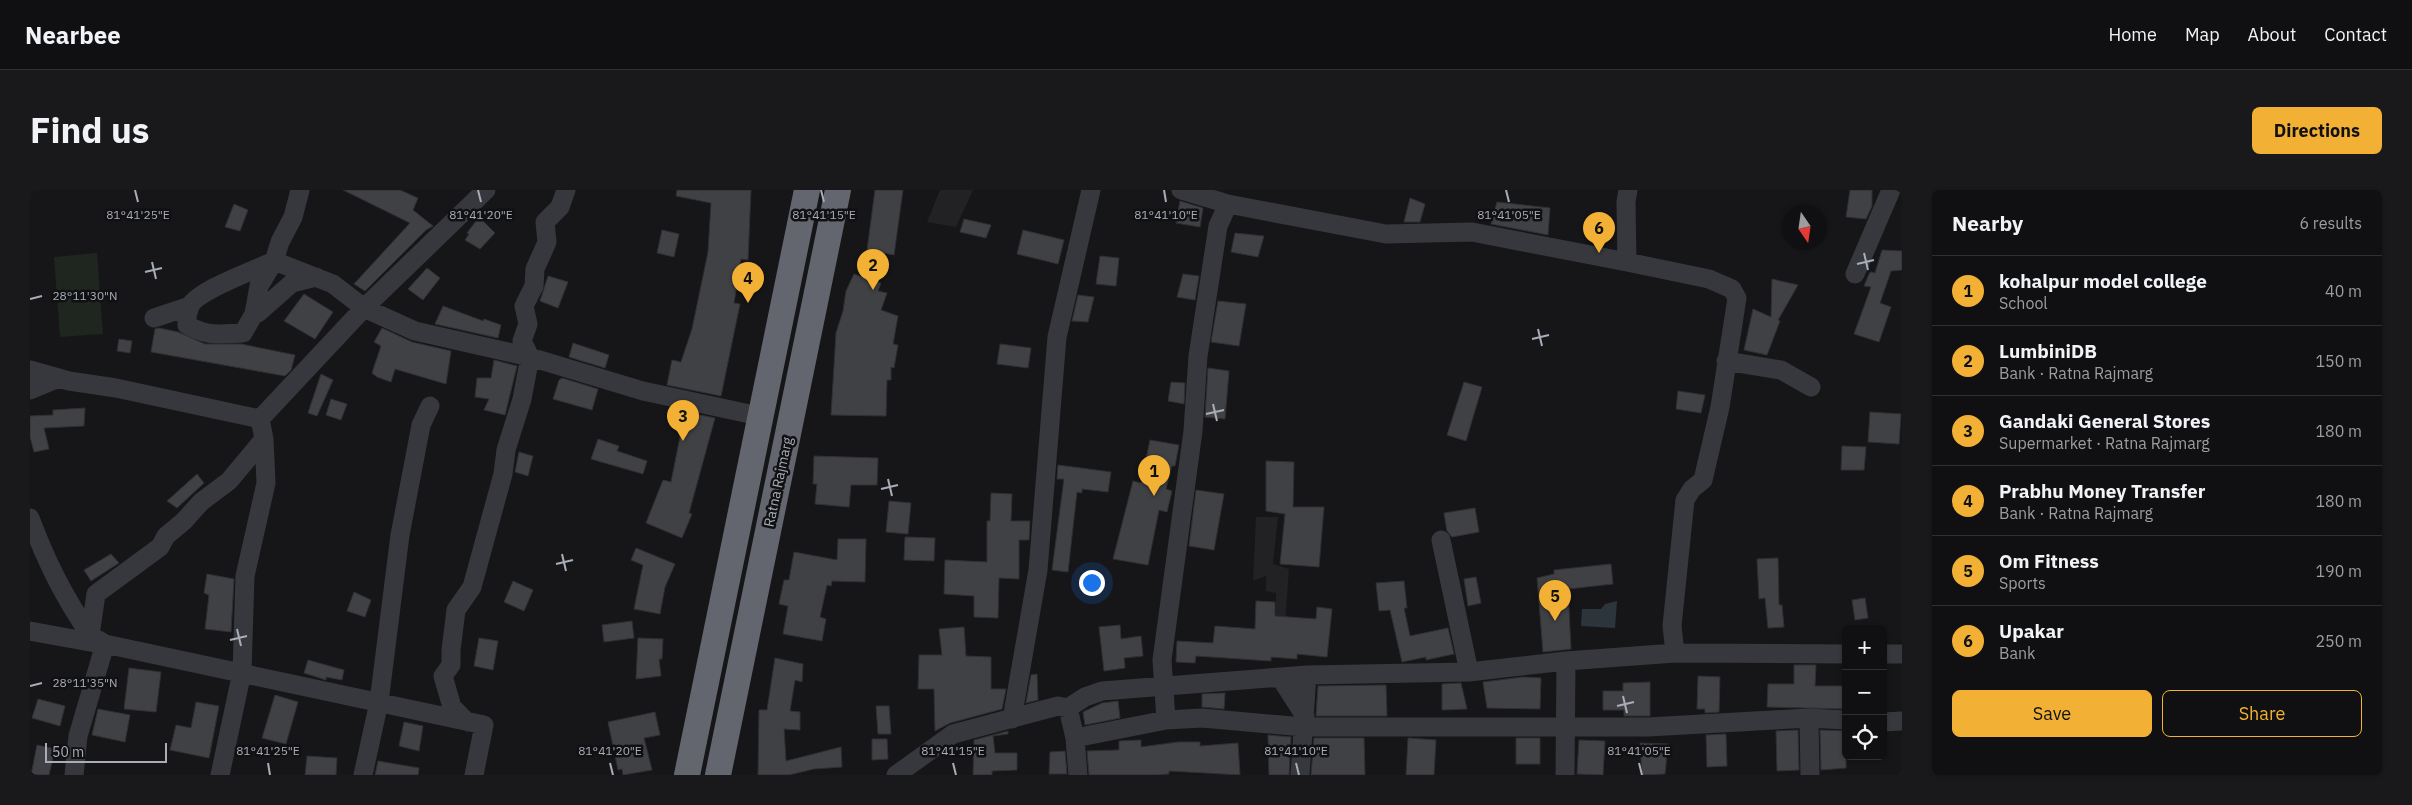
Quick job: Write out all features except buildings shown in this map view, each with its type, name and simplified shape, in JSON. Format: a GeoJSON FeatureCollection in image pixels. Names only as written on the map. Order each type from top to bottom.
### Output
{"type":"FeatureCollection","features":[{"type":"Feature","properties":{"kind":"highway"},"geometry":{"type":"LineString","coordinates":[[687,775],[759,416],[807,190]]}},
{"type":"Feature","properties":{"kind":"highway","name":"Ratna Rajmarg"},"geometry":{"type":"LineString","coordinates":[[718,775],[838,190]]}},
{"type":"Feature","properties":{"kind":"street"},"geometry":{"type":"LineString","coordinates":[[254,314],[259,286],[274,261],[280,242],[292,217],[300,190]]}},
{"type":"Feature","properties":{"kind":"street"},"geometry":{"type":"LineString","coordinates":[[260,419],[364,308],[486,190]]}},
{"type":"Feature","properties":{"kind":"street"},"geometry":{"type":"LineString","coordinates":[[467,722],[452,707],[443,676],[452,665],[451,650],[456,610],[472,586],[484,540],[492,522],[503,474],[506,450],[522,399],[530,357],[522,341],[528,324],[524,306],[534,286],[535,269],[547,242],[545,222],[560,208],[566,190]]}},
{"type":"Feature","properties":{"kind":"street"},"geometry":{"type":"LineString","coordinates":[[1012,719],[1038,570],[1057,337],[1091,190]]}},
{"type":"Feature","properties":{"kind":"street"},"geometry":{"type":"LineString","coordinates":[[1181,190],[1228,204],[1386,234],[1472,232],[1709,279],[1732,288],[1737,298],[1720,407],[1703,480],[1692,489],[1686,500],[1672,626],[1674,653]]}},
{"type":"Feature","properties":{"kind":"street"},"geometry":{"type":"LineString","coordinates":[[1627,262],[1626,202],[1628,190]]}},
{"type":"Feature","properties":{"kind":"street"},"geometry":{"type":"LineString","coordinates":[[1855,274],[1891,190]]}},
{"type":"Feature","properties":{"kind":"street"},"geometry":{"type":"LineString","coordinates":[[1166,720],[1162,660],[1193,431],[1198,356],[1218,226],[1228,204]]}},
{"type":"Feature","properties":{"kind":"street"},"geometry":{"type":"LineString","coordinates":[[316,277],[292,283],[254,314],[242,333],[210,335],[187,325],[187,316],[194,299],[210,288],[228,283],[274,261],[316,277],[333,284],[364,308],[415,331],[530,357],[642,391],[759,416]]}},
{"type":"Feature","properties":{"kind":"street"},"geometry":{"type":"LineString","coordinates":[[154,318],[190,306]]}},
{"type":"Feature","properties":{"kind":"street"},"geometry":{"type":"LineString","coordinates":[[1726,361],[1780,370],[1811,387]]}},
{"type":"Feature","properties":{"kind":"street"},"geometry":{"type":"LineString","coordinates":[[30,370],[59,378],[260,419]]}},
{"type":"Feature","properties":{"kind":"street"},"geometry":{"type":"LineString","coordinates":[[30,390],[59,378]]}},
{"type":"Feature","properties":{"kind":"street"},"geometry":{"type":"LineString","coordinates":[[362,775],[380,702],[400,536],[421,425],[430,406]]}},
{"type":"Feature","properties":{"kind":"street"},"geometry":{"type":"LineString","coordinates":[[220,775],[242,672],[245,576],[266,483],[264,439],[260,419]]}},
{"type":"Feature","properties":{"kind":"street"},"geometry":{"type":"LineString","coordinates":[[74,775],[78,736],[97,639],[96,594],[160,547],[166,536],[184,521],[201,502],[229,481],[264,439]]}},
{"type":"Feature","properties":{"kind":"street"},"geometry":{"type":"LineString","coordinates":[[30,518],[46,562],[64,596],[97,639]]}},
{"type":"Feature","properties":{"kind":"street"},"geometry":{"type":"LineString","coordinates":[[1441,540],[1469,672]]}},
{"type":"Feature","properties":{"kind":"street"},"geometry":{"type":"LineString","coordinates":[[30,631],[97,639],[484,725],[474,775]]}},
{"type":"Feature","properties":{"kind":"street"},"geometry":{"type":"LineString","coordinates":[[896,775],[953,734],[1058,706],[1068,708],[1085,697],[1102,691],[1308,675],[1469,672],[1566,661],[1674,653],[1842,654]]}},
{"type":"Feature","properties":{"kind":"street"},"geometry":{"type":"LineString","coordinates":[[1887,654],[1902,654]]}},
{"type":"Feature","properties":{"kind":"street"},"geometry":{"type":"LineString","coordinates":[[1565,775],[1566,661]]}},
{"type":"Feature","properties":{"kind":"street"},"geometry":{"type":"LineString","coordinates":[[1300,775],[1308,675]]}},
{"type":"Feature","properties":{"kind":"street"},"geometry":{"type":"LineString","coordinates":[[1280,677],[1305,722]]}},
{"type":"Feature","properties":{"kind":"street"},"geometry":{"type":"LineString","coordinates":[[1068,708],[1075,738],[1078,775]]}},
{"type":"Feature","properties":{"kind":"street"},"geometry":{"type":"LineString","coordinates":[[1075,738],[1166,720],[1202,718],[1305,722],[1564,726],[1680,726],[1809,718],[1842,720]]}},
{"type":"Feature","properties":{"kind":"street"},"geometry":{"type":"LineString","coordinates":[[1809,718],[1810,775]]}},
{"type":"Feature","properties":{"kind":"street"},"geometry":{"type":"LineString","coordinates":[[1887,722],[1902,722]]}},
{"type":"Feature","properties":{"kind":"shaded area"},"geometry":{"type":"Polygon","coordinates":[[[940,190],[973,190],[956,227],[927,222],[940,190]]]}},
{"type":"Feature","properties":{"kind":"shaded area"},"geometry":{"type":"Polygon","coordinates":[[[97,253],[103,334],[60,337],[54,257],[97,253]]]}},
{"type":"Feature","properties":{"kind":"shaded area"},"geometry":{"type":"Polygon","coordinates":[[[1256,517],[1278,517],[1273,564],[1289,569],[1283,652],[1275,651],[1276,593],[1266,591],[1266,576],[1253,581],[1256,517]]]}},
{"type":"Feature","properties":{"kind":"shaded area"},"geometry":{"type":"Polygon","coordinates":[[[1617,601],[1615,628],[1581,626],[1582,609],[1601,609],[1605,604],[1617,601]]]}},
{"type":"Feature","properties":{"kind":"place","name":"Upakar"},"geometry":{"type":"Point","coordinates":[1599,253]}},
{"type":"Feature","properties":{"kind":"place","name":"LumbiniDB"},"geometry":{"type":"Point","coordinates":[873,290]}},
{"type":"Feature","properties":{"kind":"place","name":"Prabhu Money Transfer"},"geometry":{"type":"Point","coordinates":[748,303]}},
{"type":"Feature","properties":{"kind":"place","name":"Gandaki General Stores"},"geometry":{"type":"Point","coordinates":[683,441]}},
{"type":"Feature","properties":{"kind":"place","name":"kohalpur model college"},"geometry":{"type":"Point","coordinates":[1154,496]}},
{"type":"Feature","properties":{"kind":"place","name":"Om Fitness"},"geometry":{"type":"Point","coordinates":[1555,621]}}]}
